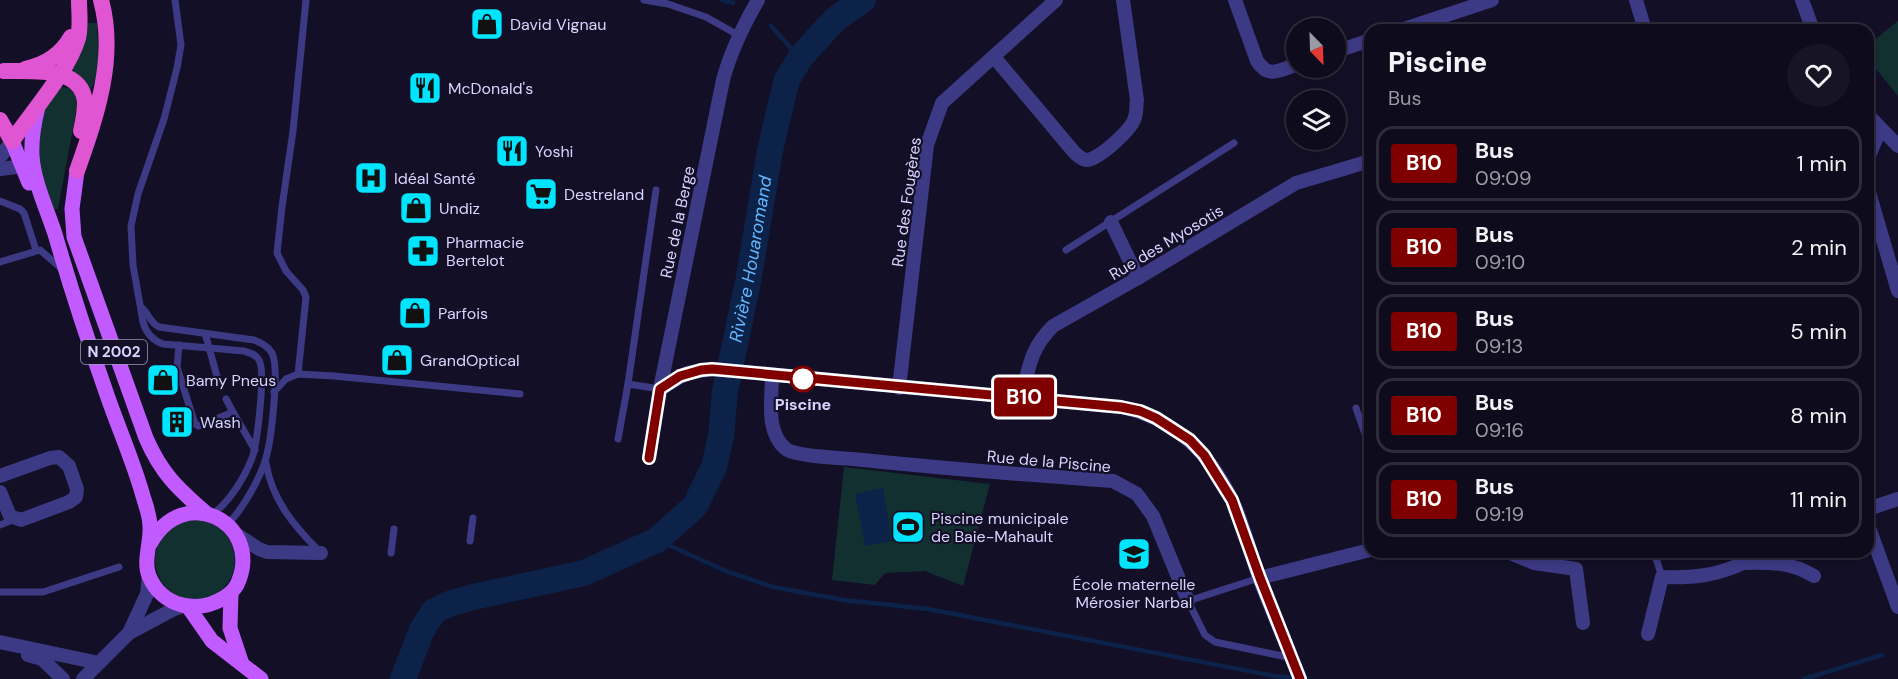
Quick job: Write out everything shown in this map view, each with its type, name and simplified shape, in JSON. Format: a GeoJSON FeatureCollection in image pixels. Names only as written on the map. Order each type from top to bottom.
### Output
{"type":"FeatureCollection","features":[{"type":"Feature","properties":{"kind":"highway"},"geometry":{"type":"LineString","coordinates":[[77,171],[93,122],[106,68],[107,38],[101,0]]}},
{"type":"Feature","properties":{"kind":"highway"},"geometry":{"type":"LineString","coordinates":[[2,71],[35,67],[58,55],[72,36],[79,8]]}},
{"type":"Feature","properties":{"kind":"highway"},"geometry":{"type":"LineString","coordinates":[[0,120],[12,141],[60,75],[78,39],[79,8]]}},
{"type":"Feature","properties":{"kind":"highway"},"geometry":{"type":"LineString","coordinates":[[2,71],[60,75],[74,81],[84,94],[85,111],[77,171]]}},
{"type":"Feature","properties":{"kind":"main road"},"geometry":{"type":"LineString","coordinates":[[40,101],[33,133],[33,166],[73,295]]}},
{"type":"Feature","properties":{"kind":"main road","name":"N 2002"},"geometry":{"type":"LineString","coordinates":[[12,141],[24,166],[73,295],[142,492],[150,525],[150,544]]}},
{"type":"Feature","properties":{"kind":"main road","name":"N 2002"},"geometry":{"type":"LineString","coordinates":[[77,171],[72,209],[74,237],[146,438],[168,478],[209,514]]}},
{"type":"Feature","properties":{"kind":"main road"},"geometry":{"type":"LineString","coordinates":[[191,512],[209,514],[232,530],[242,551],[242,563],[240,579],[231,592],[216,603],[186,607],[175,603],[160,592],[149,575],[147,555],[156,532],[166,522],[178,515],[191,512]]}},
{"type":"Feature","properties":{"kind":"main road"},"geometry":{"type":"LineString","coordinates":[[231,592],[230,628],[242,664]]}},
{"type":"Feature","properties":{"kind":"main road"},"geometry":{"type":"LineString","coordinates":[[186,607],[212,641],[261,679]]}},
{"type":"Feature","properties":{"kind":"street","name":"Rue de la Berge"},"geometry":{"type":"LineString","coordinates":[[649,458],[660,389],[723,80],[738,35],[758,0]]}},
{"type":"Feature","properties":{"kind":"street","name":"Rue des Fougères"},"geometry":{"type":"LineString","coordinates":[[899,388],[927,145],[942,103],[1056,0]]}},
{"type":"Feature","properties":{"kind":"street"},"geometry":{"type":"LineString","coordinates":[[994,57],[1074,152],[1081,158],[1091,159],[1106,149],[1127,129],[1134,120],[1136,111],[1137,100],[1123,0]]}},
{"type":"Feature","properties":{"kind":"street"},"geometry":{"type":"LineString","coordinates":[[1235,0],[1257,61],[1263,69],[1273,72],[1286,67]]}},
{"type":"Feature","properties":{"kind":"street"},"geometry":{"type":"LineString","coordinates":[[1419,24],[1492,0]]}},
{"type":"Feature","properties":{"kind":"street"},"geometry":{"type":"LineString","coordinates":[[1635,0],[1643,24]]}},
{"type":"Feature","properties":{"kind":"street"},"geometry":{"type":"LineString","coordinates":[[1802,0],[1811,24]]}},
{"type":"Feature","properties":{"kind":"street"},"geometry":{"type":"LineString","coordinates":[[1346,48],[1364,42]]}},
{"type":"Feature","properties":{"kind":"street"},"geometry":{"type":"LineString","coordinates":[[1874,122],[1898,146]]}},
{"type":"Feature","properties":{"kind":"street"},"geometry":{"type":"LineString","coordinates":[[1874,144],[1880,130]]}},
{"type":"Feature","properties":{"kind":"street"},"geometry":{"type":"LineString","coordinates":[[0,157],[12,141]]}},
{"type":"Feature","properties":{"kind":"street"},"geometry":{"type":"LineString","coordinates":[[0,169],[24,166]]}},
{"type":"Feature","properties":{"kind":"street","name":"Rue des Myosotis"},"geometry":{"type":"LineString","coordinates":[[1022,397],[1032,353],[1053,326],[1296,183],[1364,166]]}},
{"type":"Feature","properties":{"kind":"street"},"geometry":{"type":"LineString","coordinates":[[1874,209],[1898,291]]}},
{"type":"Feature","properties":{"kind":"street"},"geometry":{"type":"LineString","coordinates":[[1111,222],[1138,278]]}},
{"type":"Feature","properties":{"kind":"street"},"geometry":{"type":"LineString","coordinates":[[660,389],[687,373],[712,369],[899,388],[1022,397],[1140,411],[1173,428],[1190,440],[1204,455],[1232,500],[1300,679]]}},
{"type":"Feature","properties":{"kind":"street","name":"Rue de la Piscine"},"geometry":{"type":"LineString","coordinates":[[772,375],[772,425],[777,440],[787,450],[896,464],[1113,481],[1137,494],[1153,516],[1188,601]]}},
{"type":"Feature","properties":{"kind":"street"},"geometry":{"type":"LineString","coordinates":[[0,476],[50,458],[59,457],[69,466],[77,489],[76,497],[69,502],[27,519],[15,519],[10,516],[0,492]]}},
{"type":"Feature","properties":{"kind":"street"},"geometry":{"type":"LineString","coordinates":[[1874,507],[1898,499]]}},
{"type":"Feature","properties":{"kind":"street"},"geometry":{"type":"LineString","coordinates":[[232,530],[267,552],[321,553]]}},
{"type":"Feature","properties":{"kind":"street"},"geometry":{"type":"LineString","coordinates":[[1874,541],[1898,607]]}},
{"type":"Feature","properties":{"kind":"street"},"geometry":{"type":"LineString","coordinates":[[1260,578],[1364,552]]}},
{"type":"Feature","properties":{"kind":"street"},"geometry":{"type":"LineString","coordinates":[[1522,558],[1534,563],[1576,569],[1583,623]]}},
{"type":"Feature","properties":{"kind":"street"},"geometry":{"type":"LineString","coordinates":[[1648,634],[1662,578],[1697,578],[1714,575],[1740,558]]}},
{"type":"Feature","properties":{"kind":"street"},"geometry":{"type":"LineString","coordinates":[[1748,558],[1800,567],[1814,576]]}},
{"type":"Feature","properties":{"kind":"street"},"geometry":{"type":"LineString","coordinates":[[129,633],[147,594],[149,575]]}},
{"type":"Feature","properties":{"kind":"street"},"geometry":{"type":"LineString","coordinates":[[83,679],[129,633],[174,609],[186,607]]}},
{"type":"Feature","properties":{"kind":"street"},"geometry":{"type":"LineString","coordinates":[[0,642],[99,663]]}},
{"type":"Feature","properties":{"kind":"street"},"geometry":{"type":"LineString","coordinates":[[0,648],[42,659],[63,679]]}},
{"type":"Feature","properties":{"kind":"lane"},"geometry":{"type":"LineString","coordinates":[[173,0],[181,45],[177,68],[164,119],[138,194],[131,226],[133,265],[146,330],[152,338],[163,344],[244,351],[253,354],[261,362],[261,390],[252,460],[225,505],[209,514]]}},
{"type":"Feature","properties":{"kind":"lane"},"geometry":{"type":"LineString","coordinates":[[298,374],[306,297],[299,284],[286,271],[277,253],[293,131],[306,0]]}},
{"type":"Feature","properties":{"kind":"lane"},"geometry":{"type":"LineString","coordinates":[[644,0],[668,4],[706,17],[738,35]]}},
{"type":"Feature","properties":{"kind":"lane"},"geometry":{"type":"LineString","coordinates":[[1066,250],[1234,143]]}},
{"type":"Feature","properties":{"kind":"lane"},"geometry":{"type":"LineString","coordinates":[[618,439],[656,190]]}},
{"type":"Feature","properties":{"kind":"lane"},"geometry":{"type":"LineString","coordinates":[[0,201],[24,213],[36,250]]}},
{"type":"Feature","properties":{"kind":"lane"},"geometry":{"type":"LineString","coordinates":[[0,262],[36,250],[45,253],[63,269]]}},
{"type":"Feature","properties":{"kind":"lane"},"geometry":{"type":"LineString","coordinates":[[142,308],[159,327],[254,340],[269,348],[275,361],[274,392],[265,461],[261,473],[237,514],[232,530]]}},
{"type":"Feature","properties":{"kind":"lane"},"geometry":{"type":"LineString","coordinates":[[205,333],[218,380]]}},
{"type":"Feature","properties":{"kind":"lane"},"geometry":{"type":"LineString","coordinates":[[179,345],[177,367],[195,424],[199,426],[233,412]]}},
{"type":"Feature","properties":{"kind":"lane"},"geometry":{"type":"LineString","coordinates":[[274,392],[286,379],[298,374],[520,394]]}},
{"type":"Feature","properties":{"kind":"lane"},"geometry":{"type":"LineString","coordinates":[[628,384],[660,389]]}},
{"type":"Feature","properties":{"kind":"lane"},"geometry":{"type":"LineString","coordinates":[[226,399],[255,450]]}},
{"type":"Feature","properties":{"kind":"lane"},"geometry":{"type":"LineString","coordinates":[[1356,408],[1364,431]]}},
{"type":"Feature","properties":{"kind":"lane"},"geometry":{"type":"LineString","coordinates":[[265,461],[270,482],[284,510],[321,553]]}},
{"type":"Feature","properties":{"kind":"lane"},"geometry":{"type":"LineString","coordinates":[[470,541],[473,518]]}},
{"type":"Feature","properties":{"kind":"lane"},"geometry":{"type":"LineString","coordinates":[[0,525],[15,519]]}},
{"type":"Feature","properties":{"kind":"lane"},"geometry":{"type":"LineString","coordinates":[[391,553],[394,529]]}},
{"type":"Feature","properties":{"kind":"lane"},"geometry":{"type":"LineString","coordinates":[[1656,558],[1662,578]]}},
{"type":"Feature","properties":{"kind":"lane"},"geometry":{"type":"LineString","coordinates":[[0,592],[43,592],[119,567]]}},
{"type":"Feature","properties":{"kind":"lane"},"geometry":{"type":"LineString","coordinates":[[1188,601],[1260,578]]}},
{"type":"Feature","properties":{"kind":"lane","name":"Rue de la Piscine"},"geometry":{"type":"LineString","coordinates":[[1188,601],[1205,635],[1215,642],[1294,661]]}},
{"type":"Feature","properties":{"kind":"green space"},"geometry":{"type":"Polygon","coordinates":[[[1898,21],[1898,96],[1874,66],[1874,40],[1898,21]]]}},
{"type":"Feature","properties":{"kind":"green space"},"geometry":{"type":"Polygon","coordinates":[[[86,23],[97,23],[98,68],[89,92],[68,69],[86,23]]]}},
{"type":"Feature","properties":{"kind":"green space"},"geometry":{"type":"Polygon","coordinates":[[[57,86],[69,88],[75,95],[77,106],[58,209],[51,210],[36,149],[47,97],[57,86]]]}},
{"type":"Feature","properties":{"kind":"green space","name":"Piscine municipale de Baie-Mahault"},"geometry":{"type":"Polygon","coordinates":[[[844,467],[990,484],[963,586],[925,571],[885,573],[875,585],[832,580],[844,467]]]}},
{"type":"Feature","properties":{"kind":"green space"},"geometry":{"type":"Polygon","coordinates":[[[195,520],[210,523],[223,532],[232,545],[235,560],[232,575],[223,588],[210,597],[195,600],[180,597],[167,588],[158,575],[155,560],[158,545],[167,532],[180,523],[195,520]]]}},
{"type":"Feature","properties":{"kind":"water"},"geometry":{"type":"Polygon","coordinates":[[[883,488],[892,541],[865,546],[855,494],[883,488]]]}},
{"type":"Feature","properties":{"kind":"waterway"},"geometry":{"type":"LineString","coordinates":[[722,0],[733,3]]}},
{"type":"Feature","properties":{"kind":"waterway","name":"Rivière Houaromand"},"geometry":{"type":"LineString","coordinates":[[403,679],[422,630],[434,611],[473,597],[584,573],[657,540],[695,506],[714,467],[721,436],[725,391],[748,282],[770,151],[786,82],[800,58],[826,29],[837,18],[863,0]]}},
{"type":"Feature","properties":{"kind":"waterway"},"geometry":{"type":"LineString","coordinates":[[771,26],[800,58]]}},
{"type":"Feature","properties":{"kind":"waterway"},"geometry":{"type":"LineString","coordinates":[[657,540],[726,571],[773,587],[844,600],[928,609],[1275,676],[1307,679]]}},
{"type":"Feature","properties":{"kind":"waterway"},"geometry":{"type":"LineString","coordinates":[[1804,679],[1882,655]]}},
{"type":"Feature","properties":{"kind":"bus line","name":"B10"},"geometry":{"type":"LineString","coordinates":[[649,458],[660,389],[680,376],[701,370],[712,369],[899,388],[1022,397],[1140,411],[1156,418],[1190,440],[1204,455],[1232,500],[1300,679]]}},
{"type":"Feature","properties":{"kind":"place","name":"David Vignau"},"geometry":{"type":"Point","coordinates":[487,24]}},
{"type":"Feature","properties":{"kind":"place","name":"McDonald's"},"geometry":{"type":"Point","coordinates":[425,88]}},
{"type":"Feature","properties":{"kind":"place","name":"Yoshi"},"geometry":{"type":"Point","coordinates":[512,151]}},
{"type":"Feature","properties":{"kind":"place","name":"Idéal Santé"},"geometry":{"type":"Point","coordinates":[371,178]}},
{"type":"Feature","properties":{"kind":"place","name":"Destreland"},"geometry":{"type":"Point","coordinates":[541,194]}},
{"type":"Feature","properties":{"kind":"place","name":"Undiz"},"geometry":{"type":"Point","coordinates":[416,208]}},
{"type":"Feature","properties":{"kind":"place","name":"Pharmacie Bertelot"},"geometry":{"type":"Point","coordinates":[423,251]}},
{"type":"Feature","properties":{"kind":"place","name":"Parfois"},"geometry":{"type":"Point","coordinates":[415,313]}},
{"type":"Feature","properties":{"kind":"place","name":"GrandOptical"},"geometry":{"type":"Point","coordinates":[397,360]}},
{"type":"Feature","properties":{"kind":"place","name":"Piscine"},"geometry":{"type":"Point","coordinates":[803,379]}},
{"type":"Feature","properties":{"kind":"place","name":"Bamy Pneus"},"geometry":{"type":"Point","coordinates":[163,380]}},
{"type":"Feature","properties":{"kind":"place","name":"Wash"},"geometry":{"type":"Point","coordinates":[177,422]}},
{"type":"Feature","properties":{"kind":"place","name":"Piscine municipale de Baie-Mahault"},"geometry":{"type":"Point","coordinates":[908,527]}},
{"type":"Feature","properties":{"kind":"place","name":"École maternelle Mérosier Narbal"},"geometry":{"type":"Point","coordinates":[1134,554]}}]}
